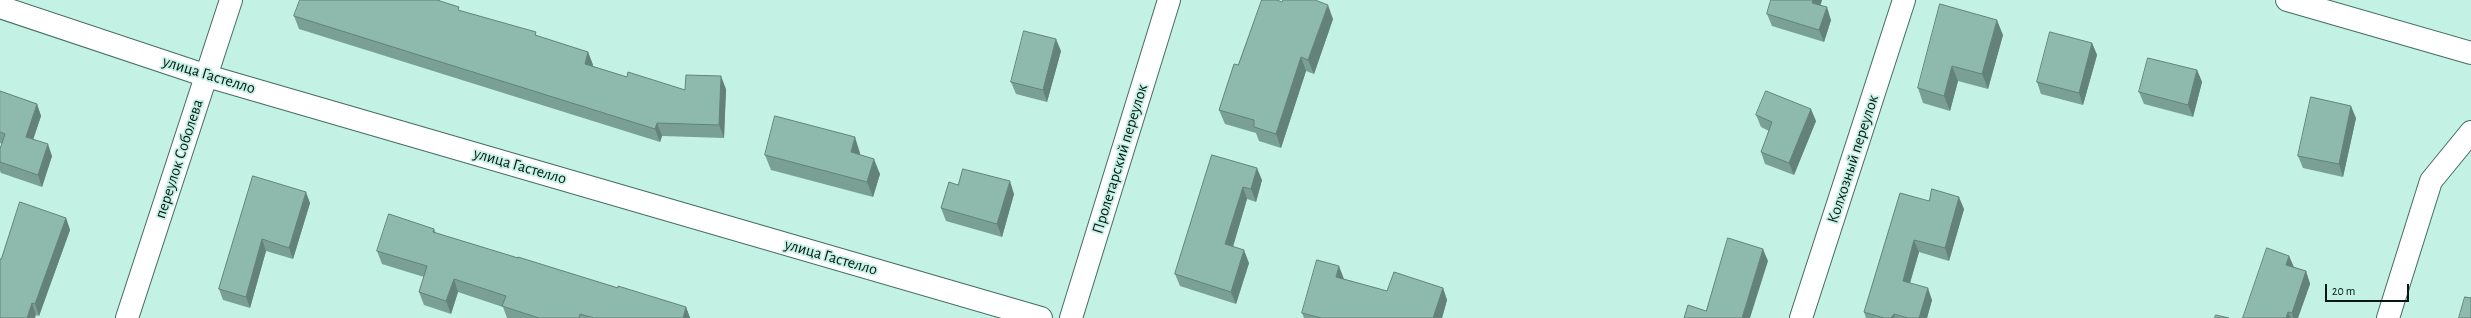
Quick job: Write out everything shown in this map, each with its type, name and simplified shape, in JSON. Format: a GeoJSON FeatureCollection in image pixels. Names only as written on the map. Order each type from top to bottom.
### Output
{"type":"FeatureCollection","features":[{"type":"Feature","properties":{"kind":"street","name":"переулок Соболева"},"geometry":{"type":"LineString","coordinates":[[127,318],[231,0]]}},
{"type":"Feature","properties":{"kind":"street","name":"Пролетарский переулок"},"geometry":{"type":"LineString","coordinates":[[1071,318],[1169,0]]}},
{"type":"Feature","properties":{"kind":"street","name":"Колхозный переулок"},"geometry":{"type":"LineString","coordinates":[[1801,318],[1904,0]]}},
{"type":"Feature","properties":{"kind":"street"},"geometry":{"type":"LineString","coordinates":[[2287,0],[2471,53]]}},
{"type":"Feature","properties":{"kind":"street","name":"улица Гастелло"},"geometry":{"type":"LineString","coordinates":[[0,8],[207,76],[1041,318]]}},
{"type":"Feature","properties":{"kind":"street"},"geometry":{"type":"LineString","coordinates":[[2388,318],[2432,181],[2471,132]]}},
{"type":"Feature","properties":{"kind":"building"},"geometry":{"type":"Polygon","coordinates":[[[300,0],[437,0],[459,7],[458,10],[536,32],[535,35],[588,52],[585,64],[627,77],[628,72],[685,90],[686,75],[721,76],[719,125],[657,123],[655,129],[294,16],[300,0]]]}},
{"type":"Feature","properties":{"kind":"building"},"geometry":{"type":"Polygon","coordinates":[[[1262,0],[1277,0],[1282,2],[1283,0],[1315,0],[1328,5],[1308,60],[1301,57],[1276,134],[1254,127],[1254,120],[1219,110],[1234,64],[1238,65],[1262,0]]]}},
{"type":"Feature","properties":{"kind":"building"},"geometry":{"type":"Polygon","coordinates":[[[1771,0],[1813,0],[1812,3],[1827,7],[1819,30],[1767,14],[1771,0]]]}},
{"type":"Feature","properties":{"kind":"building"},"geometry":{"type":"Polygon","coordinates":[[[1940,4],[1997,20],[1982,74],[1952,66],[1944,96],[1918,88],[1940,4]]]}},
{"type":"Feature","properties":{"kind":"building"},"geometry":{"type":"Polygon","coordinates":[[[1024,31],[1056,39],[1043,90],[1011,82],[1024,31]]]}},
{"type":"Feature","properties":{"kind":"building"},"geometry":{"type":"Polygon","coordinates":[[[2050,32],[2092,43],[2079,93],[2037,82],[2050,32]]]}},
{"type":"Feature","properties":{"kind":"building"},"geometry":{"type":"Polygon","coordinates":[[[2148,58],[2197,70],[2188,105],[2139,92],[2148,58]]]}},
{"type":"Feature","properties":{"kind":"building"},"geometry":{"type":"Polygon","coordinates":[[[0,91],[37,104],[26,137],[48,144],[38,175],[0,162],[0,149],[5,134],[0,132],[0,91]]]}},
{"type":"Feature","properties":{"kind":"building"},"geometry":{"type":"Polygon","coordinates":[[[1766,91],[1811,109],[1789,163],[1761,152],[1772,122],[1756,115],[1766,91]]]}},
{"type":"Feature","properties":{"kind":"building"},"geometry":{"type":"Polygon","coordinates":[[[2311,97],[2351,106],[2339,164],[2298,156],[2311,97]]]}},
{"type":"Feature","properties":{"kind":"building"},"geometry":{"type":"Polygon","coordinates":[[[775,116],[855,137],[851,152],[874,159],[867,182],[765,155],[775,116]]]}},
{"type":"Feature","properties":{"kind":"building"},"geometry":{"type":"Polygon","coordinates":[[[1212,155],[1257,168],[1251,189],[1243,187],[1225,244],[1244,250],[1231,292],[1175,274],[1212,155]]]}},
{"type":"Feature","properties":{"kind":"building"},"geometry":{"type":"Polygon","coordinates":[[[963,169],[1010,181],[997,224],[941,208],[949,182],[958,185],[963,169]]]}},
{"type":"Feature","properties":{"kind":"building"},"geometry":{"type":"Polygon","coordinates":[[[253,176],[306,192],[289,248],[262,239],[246,297],[219,289],[253,176]]]}},
{"type":"Feature","properties":{"kind":"building"},"geometry":{"type":"Polygon","coordinates":[[[1932,189],[1959,197],[1945,248],[1914,240],[1903,281],[1928,288],[1919,318],[1908,318],[1894,314],[1891,318],[1884,318],[1864,312],[1900,193],[1929,201],[1932,189]]]}},
{"type":"Feature","properties":{"kind":"building"},"geometry":{"type":"Polygon","coordinates":[[[20,202],[66,218],[35,304],[32,303],[27,318],[0,318],[0,259],[20,202]]]}},
{"type":"Feature","properties":{"kind":"building"},"geometry":{"type":"Polygon","coordinates":[[[389,214],[434,229],[433,232],[686,307],[683,318],[594,318],[580,314],[579,318],[539,318],[502,306],[506,296],[454,279],[446,301],[419,292],[427,266],[377,251],[389,214]]]}},
{"type":"Feature","properties":{"kind":"building"},"geometry":{"type":"Polygon","coordinates":[[[1728,238],[1763,249],[1742,318],[1684,318],[1688,305],[1706,311],[1728,238]]]}},
{"type":"Feature","properties":{"kind":"building"},"geometry":{"type":"Polygon","coordinates":[[[2267,248],[2289,256],[2286,265],[2306,271],[2292,313],[2288,312],[2286,318],[2243,318],[2267,248]]]}},
{"type":"Feature","properties":{"kind":"building"},"geometry":{"type":"Polygon","coordinates":[[[1317,260],[1339,266],[1336,277],[1387,291],[1394,272],[1443,288],[1433,318],[1321,318],[1302,313],[1317,260]]]}},
{"type":"Feature","properties":{"kind":"building"},"geometry":{"type":"Polygon","coordinates":[[[2465,297],[2471,298],[2471,318],[2459,318],[2465,297]]]}},
{"type":"Feature","properties":{"kind":"building"},"geometry":{"type":"Polygon","coordinates":[[[2216,315],[2229,318],[2215,318],[2216,315]]]}}]}
